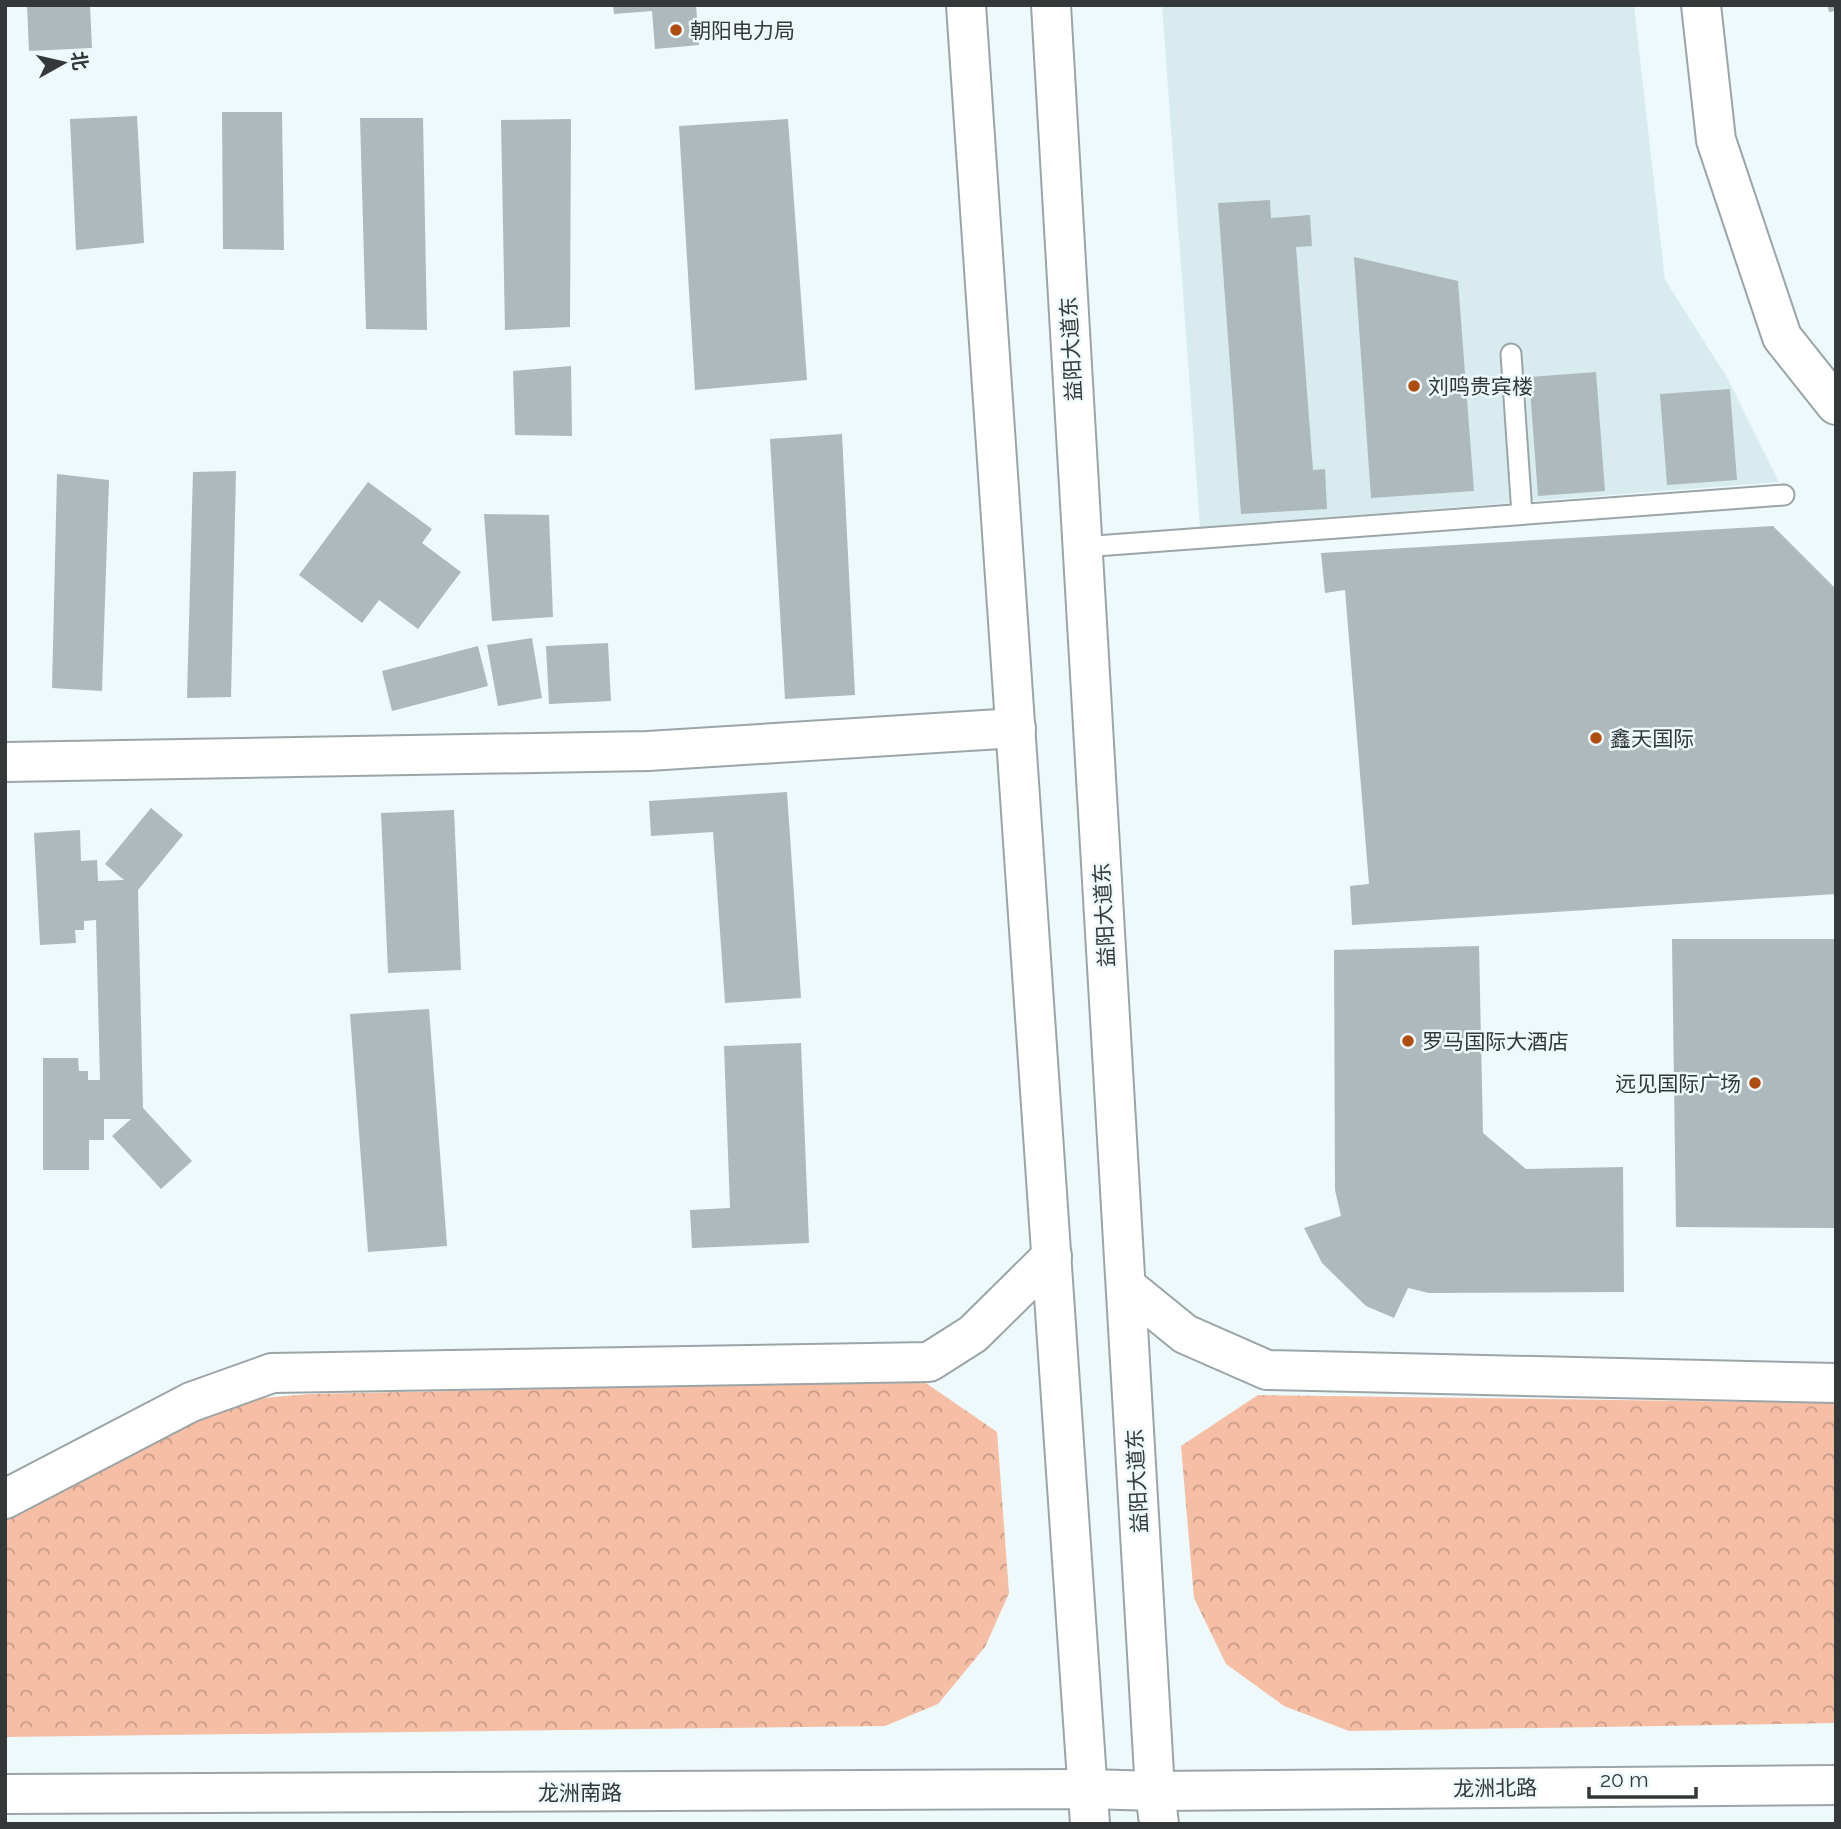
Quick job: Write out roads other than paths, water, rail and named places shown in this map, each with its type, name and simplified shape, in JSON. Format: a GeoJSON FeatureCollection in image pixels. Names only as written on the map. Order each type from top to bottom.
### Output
{"type":"FeatureCollection","features":[{"type":"Feature","properties":{"kind":"main road"},"geometry":{"type":"LineString","coordinates":[[966,5],[1090,1807]]}},
{"type":"Feature","properties":{"kind":"main road","name":"益阳大道东"},"geometry":{"type":"LineString","coordinates":[[1051,5],[1157,1807]]}},
{"type":"Feature","properties":{"kind":"main road"},"geometry":{"type":"LineString","coordinates":[[1701,5],[1716,140],[1773,311],[1782,337],[1836,405]]}},
{"type":"Feature","properties":{"kind":"main road"},"geometry":{"type":"LineString","coordinates":[[5,762],[648,751],[1016,728]]}},
{"type":"Feature","properties":{"kind":"main road"},"geometry":{"type":"LineString","coordinates":[[5,1499],[191,1402],[272,1373],[929,1362],[974,1334],[1052,1256]]}},
{"type":"Feature","properties":{"kind":"main road"},"geometry":{"type":"LineString","coordinates":[[1126,1286],[1185,1334],[1267,1370],[1836,1383]]}},
{"type":"Feature","properties":{"kind":"main road","name":"龙洲北路"},"geometry":{"type":"LineString","coordinates":[[1157,1807],[1836,1785]]}},
{"type":"Feature","properties":{"kind":"main road","name":"龙洲南路"},"geometry":{"type":"LineString","coordinates":[[5,1794],[1157,1807]]}},
{"type":"Feature","properties":{"kind":"lane"},"geometry":{"type":"LineString","coordinates":[[1511,355],[1522,514]]}},
{"type":"Feature","properties":{"kind":"lane"},"geometry":{"type":"LineString","coordinates":[[1082,547],[1784,495]]}},
{"type":"Feature","properties":{"kind":"place","name":"朝阳电力局"},"geometry":{"type":"Point","coordinates":[676,30]}},
{"type":"Feature","properties":{"kind":"place","name":"刘鸣贵宾楼"},"geometry":{"type":"Point","coordinates":[1414,386]}},
{"type":"Feature","properties":{"kind":"place","name":"鑫天国际"},"geometry":{"type":"Point","coordinates":[1596,738]}},
{"type":"Feature","properties":{"kind":"place","name":"罗马国际大酒店"},"geometry":{"type":"Point","coordinates":[1408,1041]}},
{"type":"Feature","properties":{"kind":"place","name":"远见国际广场"},"geometry":{"type":"Point","coordinates":[1755,1083]}}]}
